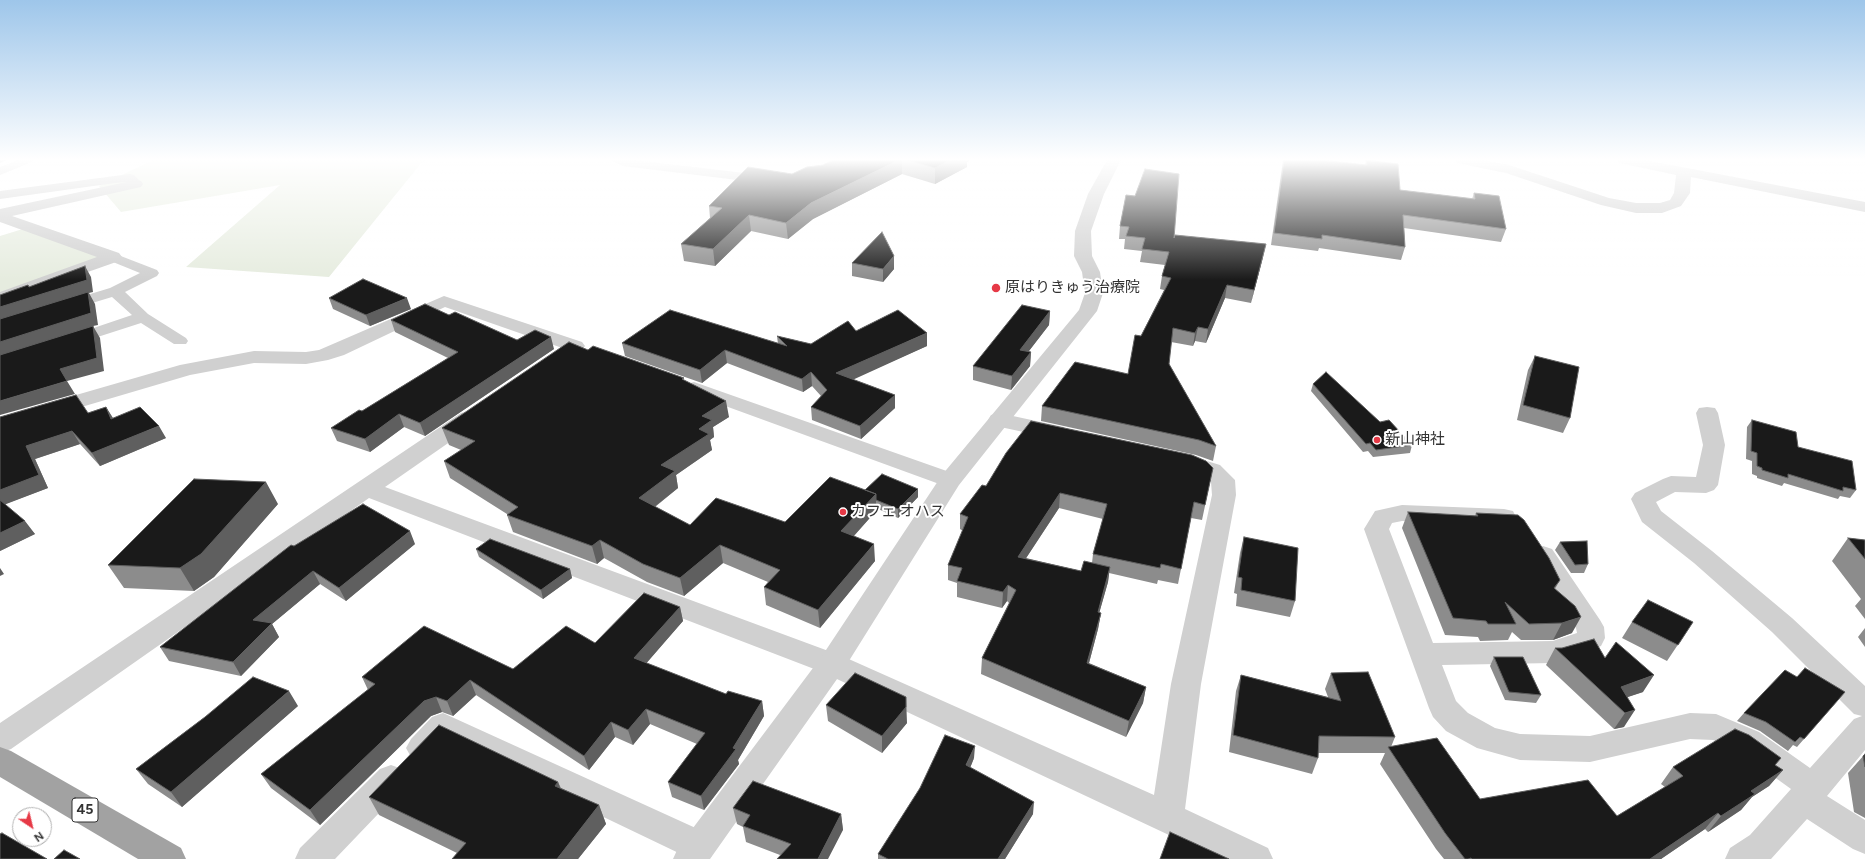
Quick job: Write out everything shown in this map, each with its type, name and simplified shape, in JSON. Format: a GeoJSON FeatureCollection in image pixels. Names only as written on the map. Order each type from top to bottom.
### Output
{"type":"FeatureCollection","features":[{"type":"Feature","properties":{"kind":"highway","name":"45"},"geometry":{"type":"LineString","coordinates":[[0,761],[169,859]]}},
{"type":"Feature","properties":{"kind":"street"},"geometry":{"type":"LineString","coordinates":[[0,216],[68,200]]}},
{"type":"Feature","properties":{"kind":"street"},"geometry":{"type":"LineString","coordinates":[[312,859],[442,726],[694,853],[832,664],[950,480],[1088,311],[1094,293],[1091,272],[1083,256],[1082,232],[1094,200]]}},
{"type":"Feature","properties":{"kind":"street"},"geometry":{"type":"LineString","coordinates":[[1600,200],[1636,208],[1662,208],[1676,203],[1678,200]]}},
{"type":"Feature","properties":{"kind":"street"},"geometry":{"type":"LineString","coordinates":[[1829,200],[1865,207]]}},
{"type":"Feature","properties":{"kind":"street"},"geometry":{"type":"LineString","coordinates":[[0,216],[113,256]]}},
{"type":"Feature","properties":{"kind":"street"},"geometry":{"type":"LineString","coordinates":[[0,298],[113,256]]}},
{"type":"Feature","properties":{"kind":"street"},"geometry":{"type":"LineString","coordinates":[[0,424],[187,369],[223,361],[254,357],[306,358],[321,356],[337,351],[444,301],[583,349],[556,360]]}},
{"type":"Feature","properties":{"kind":"street"},"geometry":{"type":"LineString","coordinates":[[673,381],[950,480]]}},
{"type":"Feature","properties":{"kind":"street"},"geometry":{"type":"LineString","coordinates":[[0,740],[484,408]]}},
{"type":"Feature","properties":{"kind":"street"},"geometry":{"type":"LineString","coordinates":[[1707,413],[1714,445],[1706,485],[1671,484],[1643,499],[1651,516],[1703,557],[1782,625],[1865,705]]}},
{"type":"Feature","properties":{"kind":"street"},"geometry":{"type":"LineString","coordinates":[[999,420],[1082,438]]}},
{"type":"Feature","properties":{"kind":"street"},"geometry":{"type":"LineString","coordinates":[[1158,455],[1196,463],[1212,470],[1223,480],[1224,495],[1186,684],[1167,816]]}},
{"type":"Feature","properties":{"kind":"street"},"geometry":{"type":"LineString","coordinates":[[366,488],[832,664],[1167,816],[1256,859]]}},
{"type":"Feature","properties":{"kind":"street"},"geometry":{"type":"LineString","coordinates":[[1424,654],[1553,652],[1579,645],[1591,638],[1590,627],[1529,533],[1516,520],[1501,516],[1402,512],[1384,517],[1376,529],[1444,708],[1457,722],[1488,739],[1520,747],[1590,749],[1690,726],[1716,727],[1748,742],[1865,838]]}},
{"type":"Feature","properties":{"kind":"street"},"geometry":{"type":"LineString","coordinates":[[1742,859],[1762,846],[1865,728]]}},
{"type":"Feature","properties":{"kind":"lane"},"geometry":{"type":"LineString","coordinates":[[57,309],[115,291],[152,273],[113,256]]}},
{"type":"Feature","properties":{"kind":"lane"},"geometry":{"type":"LineString","coordinates":[[115,291],[143,317],[180,341]]}},
{"type":"Feature","properties":{"kind":"lane"},"geometry":{"type":"LineString","coordinates":[[60,344],[143,317]]}},
{"type":"Feature","properties":{"kind":"shaded area"},"geometry":{"type":"Polygon","coordinates":[[[111,200],[191,200],[121,212],[111,200]]]}},
{"type":"Feature","properties":{"kind":"shaded area"},"geometry":{"type":"Polygon","coordinates":[[[263,200],[391,200],[329,277],[186,267],[263,200]]]}},
{"type":"Feature","properties":{"kind":"shaded area"},"geometry":{"type":"Polygon","coordinates":[[[26,228],[99,257],[0,293],[0,236],[26,228]]]}},
{"type":"Feature","properties":{"kind":"building"},"geometry":{"type":"Polygon","coordinates":[[[715,200],[817,200],[811,203],[786,223],[749,215],[713,249],[681,244],[722,208],[709,206],[715,200]]]}},
{"type":"Feature","properties":{"kind":"building"},"geometry":{"type":"Polygon","coordinates":[[[1125,200],[1177,200],[1174,238],[1175,235],[1266,244],[1254,290],[1227,285],[1208,329],[1198,327],[1195,333],[1173,328],[1169,364],[1216,446],[1199,440],[1042,406],[1075,362],[1128,374],[1135,335],[1141,336],[1171,278],[1162,276],[1169,252],[1142,249],[1145,238],[1126,236],[1129,227],[1120,226],[1125,200]]]}},
{"type":"Feature","properties":{"kind":"building"},"geometry":{"type":"Polygon","coordinates":[[[1279,200],[1500,200],[1506,229],[1403,215],[1405,247],[1322,235],[1322,239],[1274,233],[1279,200]]]}},
{"type":"Feature","properties":{"kind":"building"},"geometry":{"type":"Polygon","coordinates":[[[882,232],[894,256],[883,269],[852,263],[882,232]]]}},
{"type":"Feature","properties":{"kind":"building"},"geometry":{"type":"Polygon","coordinates":[[[85,266],[87,280],[0,307],[0,295],[28,285],[29,287],[85,266]]]}},
{"type":"Feature","properties":{"kind":"building"},"geometry":{"type":"Polygon","coordinates":[[[363,279],[407,298],[366,315],[329,298],[363,279]]]}},
{"type":"Feature","properties":{"kind":"building"},"geometry":{"type":"Polygon","coordinates":[[[88,292],[91,313],[0,342],[0,319],[88,292]]]}},
{"type":"Feature","properties":{"kind":"building"},"geometry":{"type":"Polygon","coordinates":[[[425,304],[449,315],[455,312],[517,340],[535,330],[551,337],[420,423],[399,414],[365,439],[331,428],[359,410],[362,411],[458,352],[391,320],[425,304]]]}},
{"type":"Feature","properties":{"kind":"building"},"geometry":{"type":"Polygon","coordinates":[[[1022,305],[1050,311],[1020,350],[1031,352],[1012,376],[973,366],[1022,305]]]}},
{"type":"Feature","properties":{"kind":"building"},"geometry":{"type":"Polygon","coordinates":[[[670,310],[787,346],[777,336],[811,344],[848,321],[856,331],[898,310],[927,333],[836,373],[895,395],[860,426],[811,407],[827,390],[811,372],[802,379],[725,350],[700,370],[622,343],[670,310]]]}},
{"type":"Feature","properties":{"kind":"building"},"geometry":{"type":"Polygon","coordinates":[[[93,326],[97,358],[60,369],[67,381],[0,401],[0,355],[93,326]]]}},
{"type":"Feature","properties":{"kind":"building"},"geometry":{"type":"Polygon","coordinates":[[[569,342],[588,350],[593,346],[684,378],[682,379],[726,401],[702,416],[712,420],[699,429],[709,434],[661,465],[675,471],[639,498],[690,525],[716,498],[785,522],[830,477],[876,494],[841,531],[874,544],[818,610],[764,587],[780,570],[720,545],[680,578],[643,564],[600,540],[592,546],[507,515],[518,507],[444,461],[475,441],[442,428],[569,342]]]}},
{"type":"Feature","properties":{"kind":"building"},"geometry":{"type":"Polygon","coordinates":[[[1535,356],[1579,367],[1570,418],[1523,405],[1535,356]]]}},
{"type":"Feature","properties":{"kind":"building"},"geometry":{"type":"Polygon","coordinates":[[[1326,372],[1380,422],[1389,420],[1412,445],[1376,450],[1370,443],[1366,444],[1313,384],[1326,372]]]}},
{"type":"Feature","properties":{"kind":"building"},"geometry":{"type":"Polygon","coordinates":[[[76,395],[88,413],[106,407],[111,419],[140,407],[159,426],[92,453],[72,431],[26,446],[39,475],[0,490],[0,417],[76,395]]]}},
{"type":"Feature","properties":{"kind":"building"},"geometry":{"type":"Polygon","coordinates":[[[1752,420],[1796,432],[1798,447],[1852,461],[1856,490],[1843,487],[1843,491],[1788,474],[1788,478],[1762,470],[1762,468],[1757,466],[1757,453],[1751,451],[1752,420]]]}},
{"type":"Feature","properties":{"kind":"building"},"geometry":{"type":"Polygon","coordinates":[[[1031,421],[1192,455],[1206,461],[1213,468],[1205,505],[1194,502],[1181,569],[1161,564],[1160,568],[1093,554],[1107,504],[1060,493],[1018,557],[1081,571],[1084,561],[1110,567],[1098,612],[1101,613],[1087,663],[1146,687],[1129,721],[982,658],[1016,590],[1008,585],[1003,592],[957,581],[962,568],[948,565],[968,517],[960,514],[982,485],[986,486],[1006,453],[1031,421]]]}},
{"type":"Feature","properties":{"kind":"building"},"geometry":{"type":"Polygon","coordinates":[[[882,474],[918,489],[898,509],[876,500],[876,494],[865,490],[882,474]]]}},
{"type":"Feature","properties":{"kind":"building"},"geometry":{"type":"Polygon","coordinates":[[[194,479],[266,482],[201,554],[180,568],[108,565],[194,479]]]}},
{"type":"Feature","properties":{"kind":"building"},"geometry":{"type":"Polygon","coordinates":[[[0,500],[25,521],[0,533],[0,500]]]}},
{"type":"Feature","properties":{"kind":"building"},"geometry":{"type":"Polygon","coordinates":[[[363,504],[410,531],[339,588],[313,571],[253,620],[272,623],[233,662],[160,647],[291,545],[294,546],[363,504]]]}},
{"type":"Feature","properties":{"kind":"building"},"geometry":{"type":"Polygon","coordinates":[[[1408,512],[1478,516],[1476,513],[1518,515],[1524,520],[1549,558],[1560,580],[1554,588],[1575,606],[1581,617],[1562,623],[1529,624],[1505,602],[1516,624],[1488,624],[1486,621],[1453,618],[1408,512]]]}},
{"type":"Feature","properties":{"kind":"building"},"geometry":{"type":"Polygon","coordinates":[[[1244,537],[1298,548],[1295,601],[1241,590],[1242,578],[1238,577],[1244,537]]]}},
{"type":"Feature","properties":{"kind":"building"},"geometry":{"type":"Polygon","coordinates":[[[1848,538],[1865,540],[1865,559],[1848,538]]]}},
{"type":"Feature","properties":{"kind":"building"},"geometry":{"type":"Polygon","coordinates":[[[490,539],[570,569],[541,590],[476,549],[490,539]]]}},
{"type":"Feature","properties":{"kind":"building"},"geometry":{"type":"Polygon","coordinates":[[[1587,541],[1588,564],[1575,565],[1560,542],[1587,541]]]}},
{"type":"Feature","properties":{"kind":"building"},"geometry":{"type":"Polygon","coordinates":[[[644,593],[680,607],[634,658],[726,694],[728,691],[762,701],[733,748],[736,749],[701,796],[668,782],[705,733],[646,709],[628,730],[611,722],[584,756],[470,680],[447,701],[436,697],[424,701],[310,810],[261,774],[375,684],[362,677],[424,626],[513,669],[566,626],[595,643],[644,593]]]}},
{"type":"Feature","properties":{"kind":"building"},"geometry":{"type":"Polygon","coordinates":[[[1648,600],[1693,622],[1678,645],[1632,622],[1648,600]]]}},
{"type":"Feature","properties":{"kind":"building"},"geometry":{"type":"Polygon","coordinates":[[[1594,639],[1605,658],[1616,642],[1654,675],[1621,687],[1635,710],[1625,713],[1555,648],[1562,648],[1594,639]]]}},
{"type":"Feature","properties":{"kind":"building"},"geometry":{"type":"Polygon","coordinates":[[[1494,657],[1523,657],[1541,695],[1509,692],[1494,657]]]}},
{"type":"Feature","properties":{"kind":"building"},"geometry":{"type":"Polygon","coordinates":[[[1805,668],[1845,692],[1804,739],[1800,737],[1795,742],[1766,722],[1744,713],[1785,670],[1797,677],[1805,668]]]}},
{"type":"Feature","properties":{"kind":"building"},"geometry":{"type":"Polygon","coordinates":[[[1368,672],[1395,737],[1319,736],[1318,758],[1233,735],[1241,675],[1341,701],[1331,673],[1368,672]]]}},
{"type":"Feature","properties":{"kind":"building"},"geometry":{"type":"Polygon","coordinates":[[[855,673],[906,697],[906,707],[882,736],[826,705],[855,673]]]}},
{"type":"Feature","properties":{"kind":"building"},"geometry":{"type":"Polygon","coordinates":[[[253,677],[289,691],[171,792],[136,769],[205,717],[253,677]]]}},
{"type":"Feature","properties":{"kind":"building"},"geometry":{"type":"Polygon","coordinates":[[[439,725],[558,782],[555,786],[599,805],[557,859],[452,859],[466,843],[369,797],[439,725]]]}},
{"type":"Feature","properties":{"kind":"building"},"geometry":{"type":"Polygon","coordinates":[[[1735,729],[1749,735],[1781,758],[1775,765],[1783,770],[1751,791],[1755,794],[1721,816],[1718,813],[1650,859],[1465,859],[1445,833],[1388,747],[1437,738],[1480,799],[1588,780],[1617,816],[1683,776],[1673,767],[1735,729]]]}},
{"type":"Feature","properties":{"kind":"building"},"geometry":{"type":"Polygon","coordinates":[[[945,735],[975,746],[966,765],[1034,802],[998,859],[888,859],[878,854],[920,788],[945,735]]]}},
{"type":"Feature","properties":{"kind":"building"},"geometry":{"type":"Polygon","coordinates":[[[1865,754],[1865,767],[1863,756],[1865,754]]]}},
{"type":"Feature","properties":{"kind":"building"},"geometry":{"type":"Polygon","coordinates":[[[753,781],[841,814],[818,859],[777,859],[791,844],[743,826],[750,815],[733,808],[753,781]]]}},
{"type":"Feature","properties":{"kind":"building"},"geometry":{"type":"Polygon","coordinates":[[[1170,832],[1229,859],[1160,859],[1170,832]]]}},
{"type":"Feature","properties":{"kind":"building"},"geometry":{"type":"Polygon","coordinates":[[[2,833],[12,839],[12,847],[26,847],[47,859],[0,859],[0,834],[2,833]]]}},
{"type":"Feature","properties":{"kind":"building"},"geometry":{"type":"Polygon","coordinates":[[[64,850],[80,859],[54,859],[64,850]]]}},
{"type":"Feature","properties":{"kind":"place","name":"原はりきゅう治療院"},"geometry":{"type":"Point","coordinates":[996,288]}},
{"type":"Feature","properties":{"kind":"place","name":"新山神社"},"geometry":{"type":"Point","coordinates":[1377,440]}},
{"type":"Feature","properties":{"kind":"place","name":"カフェ オハス"},"geometry":{"type":"Point","coordinates":[843,512]}}]}
